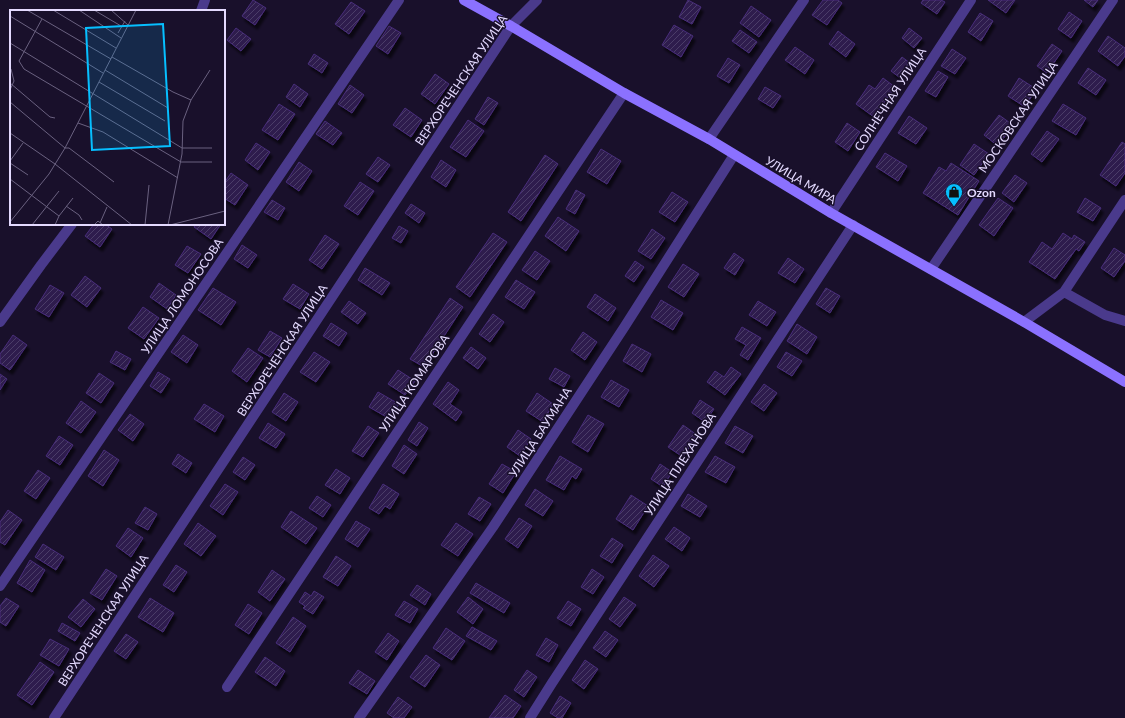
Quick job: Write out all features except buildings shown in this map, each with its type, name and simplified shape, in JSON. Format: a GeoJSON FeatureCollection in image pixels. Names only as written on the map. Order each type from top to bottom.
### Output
{"type":"FeatureCollection","features":[{"type":"Feature","properties":{"kind":"street"},"geometry":{"type":"LineString","coordinates":[[201,10],[205,0]]}},
{"type":"Feature","properties":{"kind":"street","name":"УЛИЦА ЛОМОНОСОВА"},"geometry":{"type":"LineString","coordinates":[[0,586],[399,0]]}},
{"type":"Feature","properties":{"kind":"street","name":"УЛИЦА МИРА"},"geometry":{"type":"LineString","coordinates":[[464,0],[624,93],[709,139],[832,213],[1024,322],[1125,382]]}},
{"type":"Feature","properties":{"kind":"street","name":"ВЕРХОРЕЧЕНСКАЯ УЛИЦА"},"geometry":{"type":"LineString","coordinates":[[54,718],[511,26],[537,0]]}},
{"type":"Feature","properties":{"kind":"street"},"geometry":{"type":"LineString","coordinates":[[709,139],[804,0]]}},
{"type":"Feature","properties":{"kind":"street","name":"СОЛНЕЧНАЯ УЛИЦА"},"geometry":{"type":"LineString","coordinates":[[832,213],[971,0]]}},
{"type":"Feature","properties":{"kind":"street","name":"МОСКОВСКАЯ УЛИЦА"},"geometry":{"type":"LineString","coordinates":[[931,269],[1113,0]]}},
{"type":"Feature","properties":{"kind":"street","name":"УЛИЦА КОМАРОВА"},"geometry":{"type":"LineString","coordinates":[[227,686],[624,93]]}},
{"type":"Feature","properties":{"kind":"street","name":"УЛИЦА БАУМАНА"},"geometry":{"type":"LineString","coordinates":[[359,718],[494,527],[629,320],[734,155]]}},
{"type":"Feature","properties":{"kind":"street"},"geometry":{"type":"LineString","coordinates":[[1024,322],[1064,292],[1125,200]]}},
{"type":"Feature","properties":{"kind":"street"},"geometry":{"type":"LineString","coordinates":[[0,322],[41,264],[71,225]]}},
{"type":"Feature","properties":{"kind":"street","name":"УЛИЦА ПЛЕХАНОВА"},"geometry":{"type":"LineString","coordinates":[[530,718],[853,225]]}},
{"type":"Feature","properties":{"kind":"street"},"geometry":{"type":"LineString","coordinates":[[1064,292],[1105,315],[1125,321]]}},
{"type":"Feature","properties":{"kind":"place","name":"Ozon"},"geometry":{"type":"Point","coordinates":[954,207]}}]}
